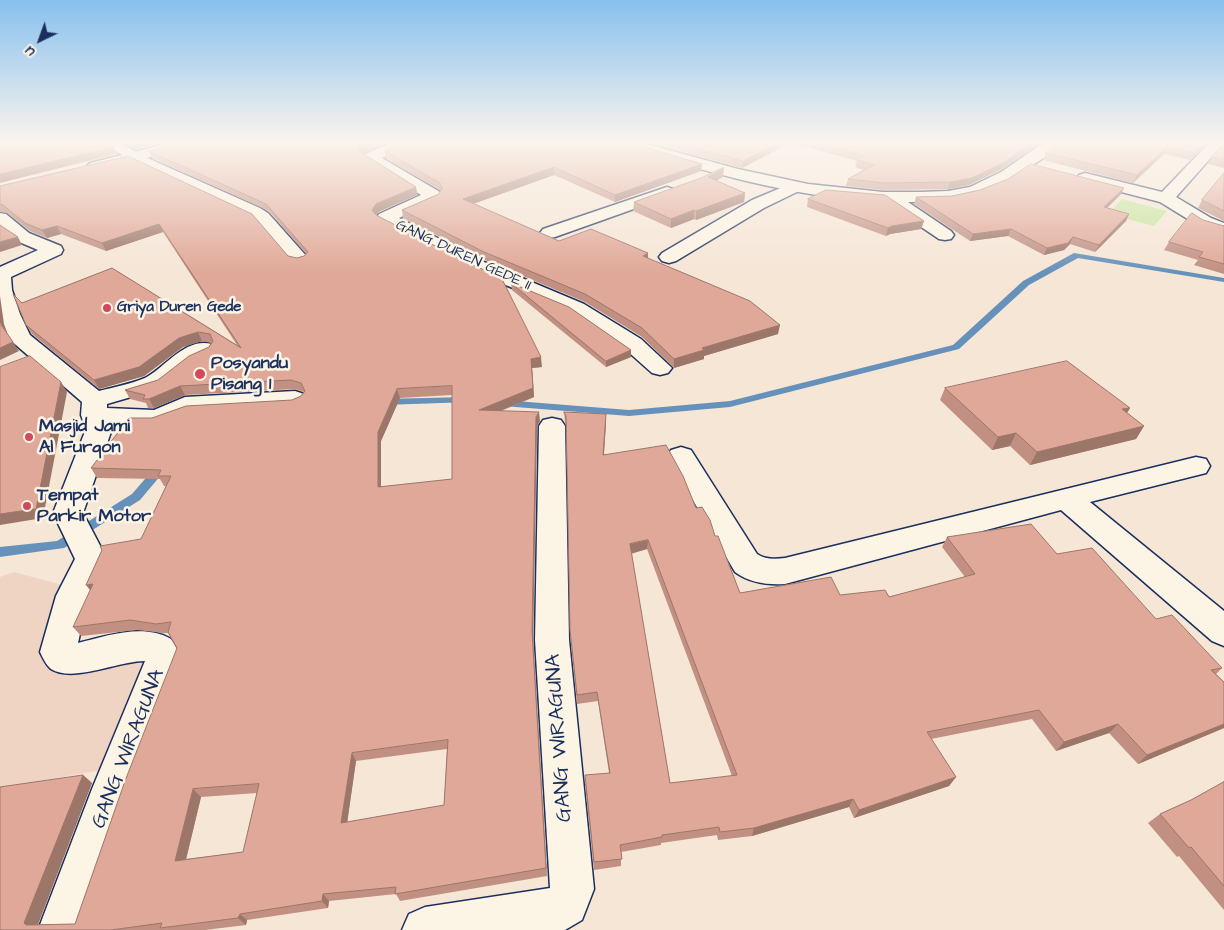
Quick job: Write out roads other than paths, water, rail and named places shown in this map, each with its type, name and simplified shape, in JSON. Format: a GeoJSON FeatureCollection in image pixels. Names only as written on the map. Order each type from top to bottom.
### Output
{"type":"FeatureCollection","features":[{"type":"Feature","properties":{"kind":"street"},"geometry":{"type":"LineString","coordinates":[[198,186],[254,212],[272,227],[299,259]]}},
{"type":"Feature","properties":{"kind":"street","name":"GANG DUREN GEDE II"},"geometry":{"type":"LineString","coordinates":[[418,186],[434,196],[385,218],[478,266],[577,308],[633,344],[660,368]]}},
{"type":"Feature","properties":{"kind":"street"},"geometry":{"type":"LineString","coordinates":[[548,234],[684,186]]}},
{"type":"Feature","properties":{"kind":"street"},"geometry":{"type":"LineString","coordinates":[[669,257],[758,204],[795,187],[840,194],[890,198],[943,196],[975,191],[986,186]]}},
{"type":"Feature","properties":{"kind":"street"},"geometry":{"type":"LineString","coordinates":[[1119,186],[1166,198],[1205,222],[1224,229]]}},
{"type":"Feature","properties":{"kind":"street"},"geometry":{"type":"LineString","coordinates":[[1166,198],[1177,186]]}},
{"type":"Feature","properties":{"kind":"street"},"geometry":{"type":"LineString","coordinates":[[890,198],[945,235]]}},
{"type":"Feature","properties":{"kind":"street"},"geometry":{"type":"LineString","coordinates":[[0,218],[23,236],[54,250],[1,274],[2,290],[9,314],[20,339],[38,353],[95,407],[157,418],[185,405],[295,399]]}},
{"type":"Feature","properties":{"kind":"street"},"geometry":{"type":"LineString","coordinates":[[95,407],[153,383],[184,359],[204,349]]}},
{"type":"Feature","properties":{"kind":"street"},"geometry":{"type":"LineString","coordinates":[[15,364],[38,353]]}},
{"type":"Feature","properties":{"kind":"street","name":"GANG WIRAGUNA"},"geometry":{"type":"LineString","coordinates":[[61,930],[112,789],[164,660],[163,654],[153,647],[133,647],[72,660],[60,656],[57,649],[72,596],[91,559],[68,514],[99,428],[95,407]]}},
{"type":"Feature","properties":{"kind":"street","name":"GANG WIRAGUNA"},"geometry":{"type":"LineString","coordinates":[[425,930],[556,911],[566,904],[572,889],[552,640],[552,426]]}},
{"type":"Feature","properties":{"kind":"street"},"geometry":{"type":"LineString","coordinates":[[681,456],[746,564],[764,572],[785,571],[1196,466]]}},
{"type":"Feature","properties":{"kind":"street"},"geometry":{"type":"LineString","coordinates":[[1066,498],[1224,632]]}},
{"type":"Feature","properties":{"kind":"waterway"},"geometry":{"type":"LineString","coordinates":[[503,403],[629,413],[730,404],[956,347],[1026,283],[1077,255],[1224,280]]}},
{"type":"Feature","properties":{"kind":"waterway"},"geometry":{"type":"LineString","coordinates":[[383,402],[467,400]]}},
{"type":"Feature","properties":{"kind":"waterway"},"geometry":{"type":"LineString","coordinates":[[0,552],[60,545],[136,497],[161,468]]}},
{"type":"Feature","properties":{"kind":"place","name":"Griya Duren Gede"},"geometry":{"type":"Point","coordinates":[107,308]}},
{"type":"Feature","properties":{"kind":"place","name":"Posyandu Pisang 1"},"geometry":{"type":"Point","coordinates":[200,374]}},
{"type":"Feature","properties":{"kind":"place","name":"Masjid Jami Al Furqon"},"geometry":{"type":"Point","coordinates":[29,437]}},
{"type":"Feature","properties":{"kind":"place","name":"Tempat Parkir Motor"},"geometry":{"type":"Point","coordinates":[27,506]}}]}
